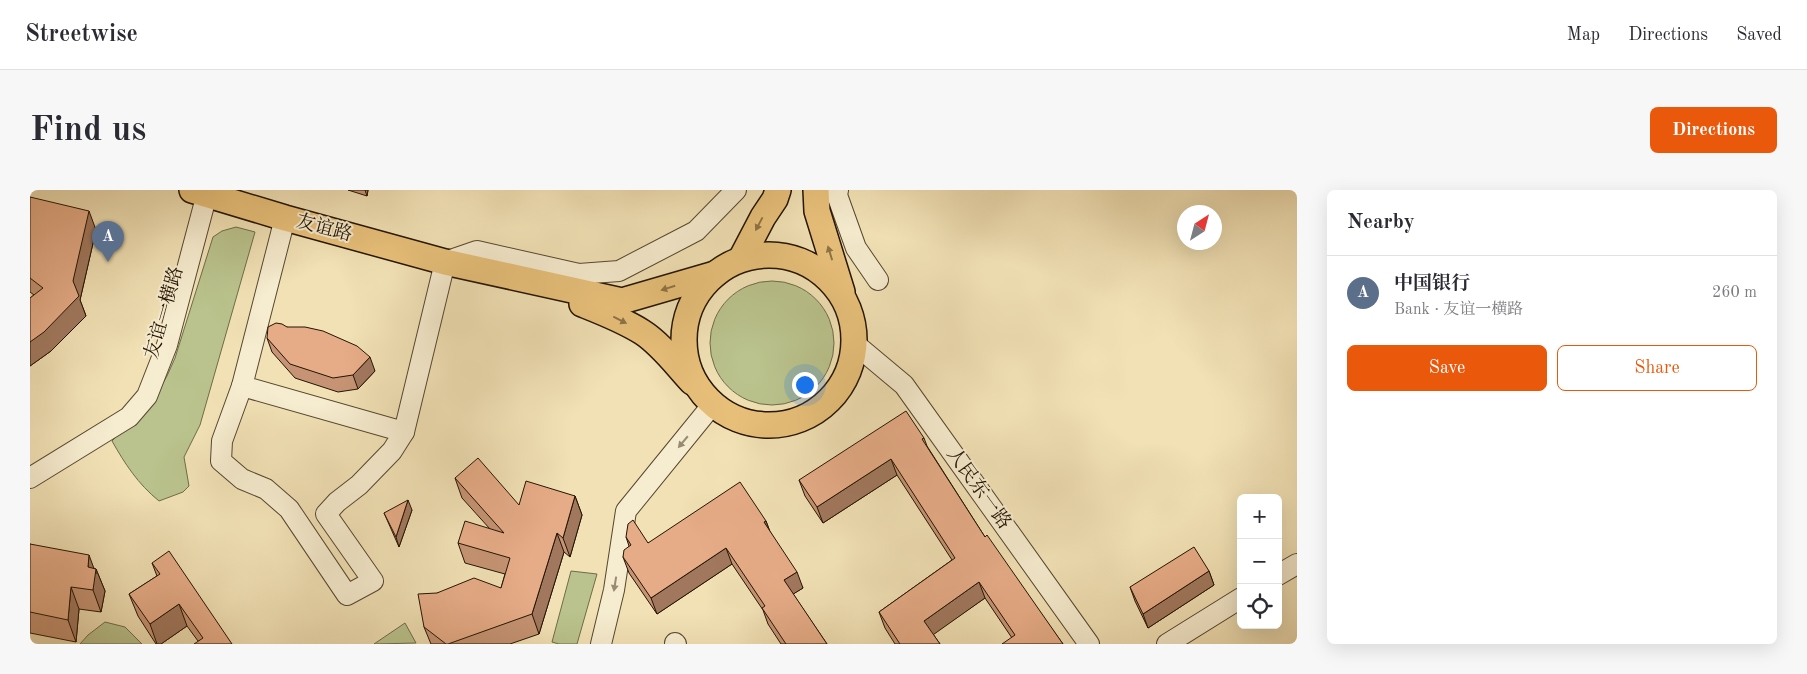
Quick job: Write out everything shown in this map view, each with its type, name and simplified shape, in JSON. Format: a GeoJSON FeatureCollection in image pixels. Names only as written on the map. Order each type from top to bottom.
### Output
{"type":"FeatureCollection","features":[{"type":"Feature","properties":{"kind":"main road"},"geometry":{"type":"LineString","coordinates":[[741,259],[775,199],[778,190]]}},
{"type":"Feature","properties":{"kind":"main road"},"geometry":{"type":"LineString","coordinates":[[816,190],[817,211],[853,321],[855,344],[850,371],[836,395],[815,413],[790,424],[762,426],[736,419],[706,396],[688,365],[684,340],[687,315],[694,300],[715,274],[741,259],[765,255],[789,257],[811,266],[830,280],[845,299]]}},
{"type":"Feature","properties":{"kind":"main road","name":"友谊路"},"geometry":{"type":"LineString","coordinates":[[201,192],[285,218],[568,298],[614,317],[643,333],[706,396]]}},
{"type":"Feature","properties":{"kind":"main road","name":"友谊路"},"geometry":{"type":"LineString","coordinates":[[452,264],[622,301],[715,274]]}},
{"type":"Feature","properties":{"kind":"street"},"geometry":{"type":"LineString","coordinates":[[285,218],[242,386],[222,441],[221,461],[242,479],[266,489],[288,509],[347,595],[373,581],[326,514],[337,502],[359,485],[392,451],[404,432],[452,264],[477,251],[579,274],[619,271],[696,231],[736,190]]}},
{"type":"Feature","properties":{"kind":"street"},"geometry":{"type":"LineString","coordinates":[[838,190],[837,195],[856,248],[878,280]]}},
{"type":"Feature","properties":{"kind":"street","name":"友谊一横路"},"geometry":{"type":"LineString","coordinates":[[30,478],[129,417],[148,396],[167,345],[201,192]]}},
{"type":"Feature","properties":{"kind":"street","name":"友谊一横路"},"geometry":{"type":"LineString","coordinates":[[30,466],[121,408],[138,391],[156,355],[201,192]]}},
{"type":"Feature","properties":{"kind":"street","name":"人民东一路"},"geometry":{"type":"LineString","coordinates":[[855,344],[904,385],[1089,644]]}},
{"type":"Feature","properties":{"kind":"street"},"geometry":{"type":"LineString","coordinates":[[242,386],[404,432]]}},
{"type":"Feature","properties":{"kind":"street"},"geometry":{"type":"LineString","coordinates":[[601,642],[614,590],[626,511],[706,396]]}},
{"type":"Feature","properties":{"kind":"street"},"geometry":{"type":"LineString","coordinates":[[1282,573],[1297,564]]}},
{"type":"Feature","properties":{"kind":"street"},"geometry":{"type":"LineString","coordinates":[[1167,644],[1237,600]]}},
{"type":"Feature","properties":{"kind":"green space"},"geometry":{"type":"Polygon","coordinates":[[[236,227],[255,232],[200,425],[184,457],[189,486],[183,492],[159,501],[133,473],[112,441],[156,395],[175,358],[213,237],[222,231],[236,227]]]}},
{"type":"Feature","properties":{"kind":"green space"},"geometry":{"type":"Polygon","coordinates":[[[772,281],[796,286],[816,299],[829,319],[834,343],[829,367],[816,387],[796,400],[772,405],[748,400],[728,387],[715,367],[710,343],[715,319],[728,299],[748,286],[772,281]]]}},
{"type":"Feature","properties":{"kind":"green space"},"geometry":{"type":"Polygon","coordinates":[[[571,571],[597,574],[577,644],[559,644],[552,642],[571,571]]]}},
{"type":"Feature","properties":{"kind":"green space"},"geometry":{"type":"Polygon","coordinates":[[[105,622],[125,627],[142,644],[80,644],[105,622]]]}},
{"type":"Feature","properties":{"kind":"green space"},"geometry":{"type":"Polygon","coordinates":[[[405,623],[416,643],[374,644],[405,623]]]}},
{"type":"Feature","properties":{"kind":"building"},"geometry":{"type":"Polygon","coordinates":[[[30,197],[89,211],[73,281],[79,296],[44,332],[30,342],[30,298],[43,288],[30,278],[30,197]]]}},
{"type":"Feature","properties":{"kind":"building"},"geometry":{"type":"Polygon","coordinates":[[[276,323],[287,327],[305,327],[323,331],[357,346],[370,357],[353,375],[333,378],[290,364],[267,338],[268,327],[276,323]]]}},
{"type":"Feature","properties":{"kind":"building"},"geometry":{"type":"Polygon","coordinates":[[[906,411],[985,537],[987,535],[1063,644],[1002,644],[1015,635],[979,582],[924,621],[940,644],[900,644],[879,612],[955,558],[891,459],[817,507],[799,480],[906,411]]]}},
{"type":"Feature","properties":{"kind":"building"},"geometry":{"type":"Polygon","coordinates":[[[478,458],[519,505],[526,481],[575,496],[563,538],[557,533],[532,614],[446,644],[424,627],[418,594],[437,593],[474,578],[501,588],[510,558],[458,543],[465,521],[504,533],[455,478],[478,458]]]}},
{"type":"Feature","properties":{"kind":"building"},"geometry":{"type":"Polygon","coordinates":[[[740,482],[797,572],[784,580],[827,644],[786,644],[762,608],[765,606],[726,548],[651,598],[623,557],[624,550],[631,545],[626,537],[628,524],[633,520],[648,543],[740,482]]]}},
{"type":"Feature","properties":{"kind":"building"},"geometry":{"type":"Polygon","coordinates":[[[408,500],[396,537],[384,513],[408,500]]]}},
{"type":"Feature","properties":{"kind":"building"},"geometry":{"type":"Polygon","coordinates":[[[30,544],[89,555],[88,567],[96,569],[93,590],[71,587],[68,620],[30,612],[30,544]]]}},
{"type":"Feature","properties":{"kind":"building"},"geometry":{"type":"Polygon","coordinates":[[[1194,547],[1209,571],[1143,614],[1130,587],[1194,547]]]}},
{"type":"Feature","properties":{"kind":"building"},"geometry":{"type":"Polygon","coordinates":[[[169,551],[232,644],[194,644],[203,638],[179,604],[150,624],[129,594],[160,574],[152,563],[169,551]]]}},
{"type":"Feature","properties":{"kind":"place","name":"中国银行"},"geometry":{"type":"Point","coordinates":[108,262]}}]}
